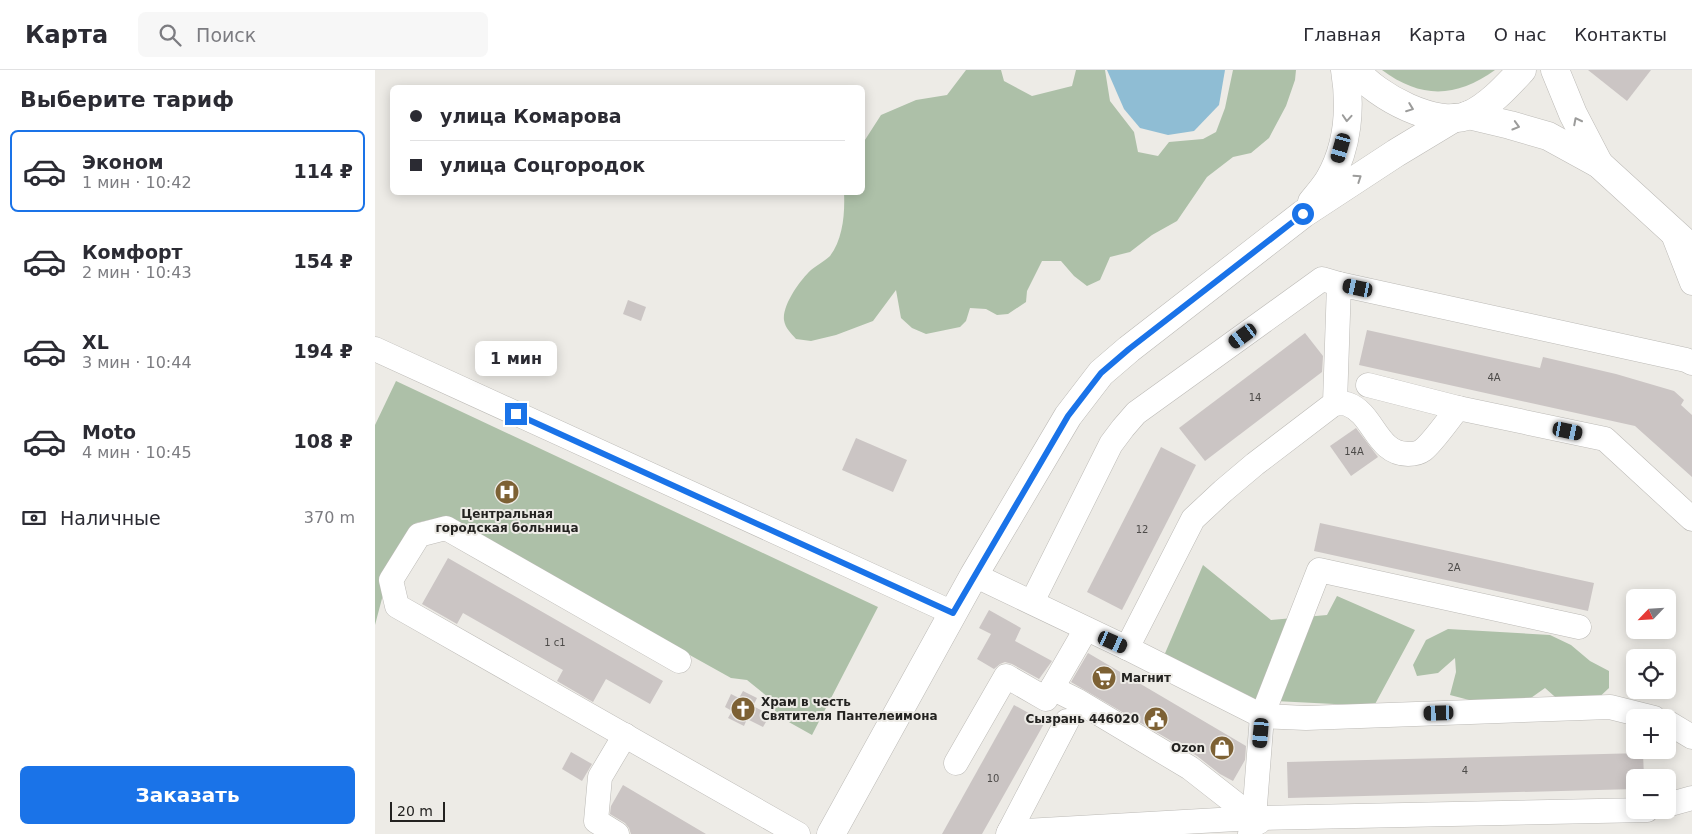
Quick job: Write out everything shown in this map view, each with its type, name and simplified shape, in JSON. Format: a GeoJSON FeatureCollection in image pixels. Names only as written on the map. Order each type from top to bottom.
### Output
{"type":"FeatureCollection","features":[{"type":"Feature","properties":{"kind":"main road"},"geometry":{"type":"LineString","coordinates":[[1303,214],[1329,181],[1344,140],[1349,91],[1345,70]]}},
{"type":"Feature","properties":{"kind":"main road"},"geometry":{"type":"LineString","coordinates":[[1356,70],[1378,91],[1392,100],[1428,115],[1461,116],[1548,136],[1599,164],[1692,249]]}},
{"type":"Feature","properties":{"kind":"main road"},"geometry":{"type":"LineString","coordinates":[[831,834],[974,575],[1068,416],[1101,373],[1129,349],[1303,214],[1396,153],[1501,94],[1521,70]]}},
{"type":"Feature","properties":{"kind":"main road"},"geometry":{"type":"LineString","coordinates":[[1555,70],[1573,114],[1599,164]]}},
{"type":"Feature","properties":{"kind":"street"},"geometry":{"type":"LineString","coordinates":[[1670,228],[1692,284]]}},
{"type":"Feature","properties":{"kind":"street"},"geometry":{"type":"LineString","coordinates":[[1032,602],[1111,444],[1136,414],[1322,279],[1686,360],[1692,364]]}},
{"type":"Feature","properties":{"kind":"street"},"geometry":{"type":"LineString","coordinates":[[1335,403],[1339,284]]}},
{"type":"Feature","properties":{"kind":"street"},"geometry":{"type":"LineString","coordinates":[[375,349],[953,613]]}},
{"type":"Feature","properties":{"kind":"street"},"geometry":{"type":"LineString","coordinates":[[1368,385],[1457,408],[1605,439],[1692,519]]}},
{"type":"Feature","properties":{"kind":"street"},"geometry":{"type":"LineString","coordinates":[[1127,648],[1193,519],[1255,464],[1335,403],[1347,404],[1357,411],[1373,427],[1387,447],[1405,454],[1413,454],[1424,449],[1457,408]]}},
{"type":"Feature","properties":{"kind":"street"},"geometry":{"type":"LineString","coordinates":[[679,661],[446,528],[419,535],[391,580],[397,606],[798,834]]}},
{"type":"Feature","properties":{"kind":"street"},"geometry":{"type":"LineString","coordinates":[[1252,826],[1262,716],[1319,570],[1579,627]]}},
{"type":"Feature","properties":{"kind":"street"},"geometry":{"type":"LineString","coordinates":[[974,575],[1127,648],[1262,716],[1306,718],[1610,707],[1626,711]]}},
{"type":"Feature","properties":{"kind":"street"},"geometry":{"type":"LineString","coordinates":[[956,763],[1006,676],[1046,699],[1086,629]]}},
{"type":"Feature","properties":{"kind":"street"},"geometry":{"type":"LineString","coordinates":[[1052,688],[1078,701],[1190,768],[1252,826],[1274,834]]}},
{"type":"Feature","properties":{"kind":"street"},"geometry":{"type":"LineString","coordinates":[[1067,721],[1008,833],[1252,826],[1626,811]]}},
{"type":"Feature","properties":{"kind":"street"},"geometry":{"type":"LineString","coordinates":[[1676,727],[1692,737]]}},
{"type":"Feature","properties":{"kind":"street"},"geometry":{"type":"LineString","coordinates":[[617,834],[596,821],[600,777],[625,735]]}},
{"type":"Feature","properties":{"kind":"street"},"geometry":{"type":"LineString","coordinates":[[1676,802],[1692,798]]}},
{"type":"Feature","properties":{"kind":"green space"},"geometry":{"type":"Polygon","coordinates":[[[966,70],[1001,70],[1004,81],[1032,96],[1072,86],[1076,70],[1105,70],[1110,101],[1134,132],[1138,152],[1158,156],[1169,142],[1203,139],[1216,132],[1225,108],[1233,70],[1296,70],[1295,80],[1286,106],[1269,138],[1251,153],[1233,157],[1207,177],[1177,221],[1152,235],[1130,252],[1110,257],[1100,280],[1087,286],[1074,276],[1061,261],[1042,261],[1027,291],[1026,302],[1008,314],[997,315],[986,309],[970,308],[966,321],[960,327],[926,334],[912,328],[901,318],[896,290],[873,321],[836,335],[811,341],[796,339],[788,330],[784,320],[786,307],[802,280],[811,270],[830,256],[838,242],[842,226],[844,195],[865,195],[865,140],[881,115],[916,100],[947,95],[966,70]]]}},
{"type":"Feature","properties":{"kind":"green space"},"geometry":{"type":"Polygon","coordinates":[[[1382,70],[1495,70],[1466,86],[1439,91],[1411,86],[1382,70]]]}},
{"type":"Feature","properties":{"kind":"green space"},"geometry":{"type":"Polygon","coordinates":[[[396,381],[878,607],[812,735],[778,716],[768,697],[747,680],[731,678],[442,517],[416,523],[389,572],[375,625],[375,425],[396,381]]]}},
{"type":"Feature","properties":{"kind":"green space"},"geometry":{"type":"Polygon","coordinates":[[[1203,565],[1271,620],[1327,615],[1337,596],[1415,630],[1374,706],[1234,699],[1163,658],[1203,565]]]}},
{"type":"Feature","properties":{"kind":"green space"},"geometry":{"type":"Polygon","coordinates":[[[1448,629],[1550,635],[1571,645],[1590,661],[1609,671],[1609,688],[1593,703],[1562,703],[1545,688],[1528,700],[1473,701],[1450,695],[1456,672],[1455,658],[1438,673],[1417,676],[1413,665],[1426,640],[1448,629]]]}},
{"type":"Feature","properties":{"kind":"water"},"geometry":{"type":"Polygon","coordinates":[[[1107,70],[1225,70],[1219,105],[1194,131],[1168,135],[1140,128],[1124,109],[1107,70]]]}},
{"type":"Feature","properties":{"kind":"building"},"geometry":{"type":"Polygon","coordinates":[[[1588,70],[1651,70],[1627,101],[1588,70]]]}},
{"type":"Feature","properties":{"kind":"building"},"geometry":{"type":"Polygon","coordinates":[[[628,300],[646,307],[641,321],[623,314],[628,300]]]}},
{"type":"Feature","properties":{"kind":"building"},"geometry":{"type":"Polygon","coordinates":[[[1367,330],[1540,368],[1543,357],[1616,374],[1674,391],[1684,400],[1681,405],[1692,415],[1692,477],[1635,426],[1359,365],[1367,330]]]}},
{"type":"Feature","properties":{"kind":"building"},"geometry":{"type":"Polygon","coordinates":[[[1305,333],[1323,356],[1322,372],[1205,461],[1179,428],[1305,333]]]}},
{"type":"Feature","properties":{"kind":"building"},"geometry":{"type":"Polygon","coordinates":[[[1356,428],[1378,457],[1351,476],[1330,446],[1356,428]]]}},
{"type":"Feature","properties":{"kind":"building"},"geometry":{"type":"Polygon","coordinates":[[[856,438],[907,460],[893,492],[842,470],[856,438]]]}},
{"type":"Feature","properties":{"kind":"building"},"geometry":{"type":"Polygon","coordinates":[[[1161,447],[1196,465],[1122,610],[1087,592],[1161,447]]]}},
{"type":"Feature","properties":{"kind":"building"},"geometry":{"type":"Polygon","coordinates":[[[1320,523],[1594,583],[1588,611],[1314,551],[1320,523]]]}},
{"type":"Feature","properties":{"kind":"building"},"geometry":{"type":"Polygon","coordinates":[[[448,558],[663,681],[650,704],[606,679],[593,702],[557,681],[563,670],[463,613],[457,624],[422,604],[448,558]]]}},
{"type":"Feature","properties":{"kind":"building"},"geometry":{"type":"Polygon","coordinates":[[[989,610],[1021,628],[1015,641],[1052,661],[1039,679],[1012,664],[1005,662],[994,669],[977,659],[991,634],[979,628],[989,610]]]}},
{"type":"Feature","properties":{"kind":"building"},"geometry":{"type":"Polygon","coordinates":[[[1088,653],[1246,746],[1245,760],[1233,781],[1220,774],[1197,756],[1071,682],[1088,653]]]}},
{"type":"Feature","properties":{"kind":"building","name":"Храм в честь Святителя Пантелеимона"},"geometry":{"type":"Polygon","coordinates":[[[743,691],[757,698],[753,706],[770,715],[763,727],[747,719],[744,726],[728,718],[732,711],[725,707],[731,694],[739,698],[743,691]]]}},
{"type":"Feature","properties":{"kind":"building"},"geometry":{"type":"Polygon","coordinates":[[[1014,705],[1045,722],[982,834],[942,834],[1014,705]]]}},
{"type":"Feature","properties":{"kind":"building"},"geometry":{"type":"Polygon","coordinates":[[[571,752],[592,764],[582,781],[562,769],[571,752]]]}},
{"type":"Feature","properties":{"kind":"building"},"geometry":{"type":"Polygon","coordinates":[[[1626,753],[1626,759],[1643,759],[1644,769],[1626,769],[1626,789],[1288,798],[1287,762],[1626,753]]]}},
{"type":"Feature","properties":{"kind":"building"},"geometry":{"type":"Polygon","coordinates":[[[623,785],[706,834],[631,834],[625,823],[610,814],[611,806],[623,785]]]}},
{"type":"Feature","properties":{"kind":"place","name":"Центральная городская больница"},"geometry":{"type":"Point","coordinates":[507,492]}},
{"type":"Feature","properties":{"kind":"place","name":"Магнит"},"geometry":{"type":"Point","coordinates":[1104,678]}},
{"type":"Feature","properties":{"kind":"place","name":"Храм в честь Святителя Пантелеимона"},"geometry":{"type":"Point","coordinates":[743,709]}},
{"type":"Feature","properties":{"kind":"place","name":"Сызрань 446020"},"geometry":{"type":"Point","coordinates":[1156,719]}},
{"type":"Feature","properties":{"kind":"place","name":"Ozon"},"geometry":{"type":"Point","coordinates":[1222,748]}},
{"type":"Feature","properties":{"kind":"route"},"geometry":{"type":"LineString","coordinates":[[516,414],[953,613],[1041,459],[1084,393],[1101,373],[1156,327],[1207,290],[1303,214]]}}]}
